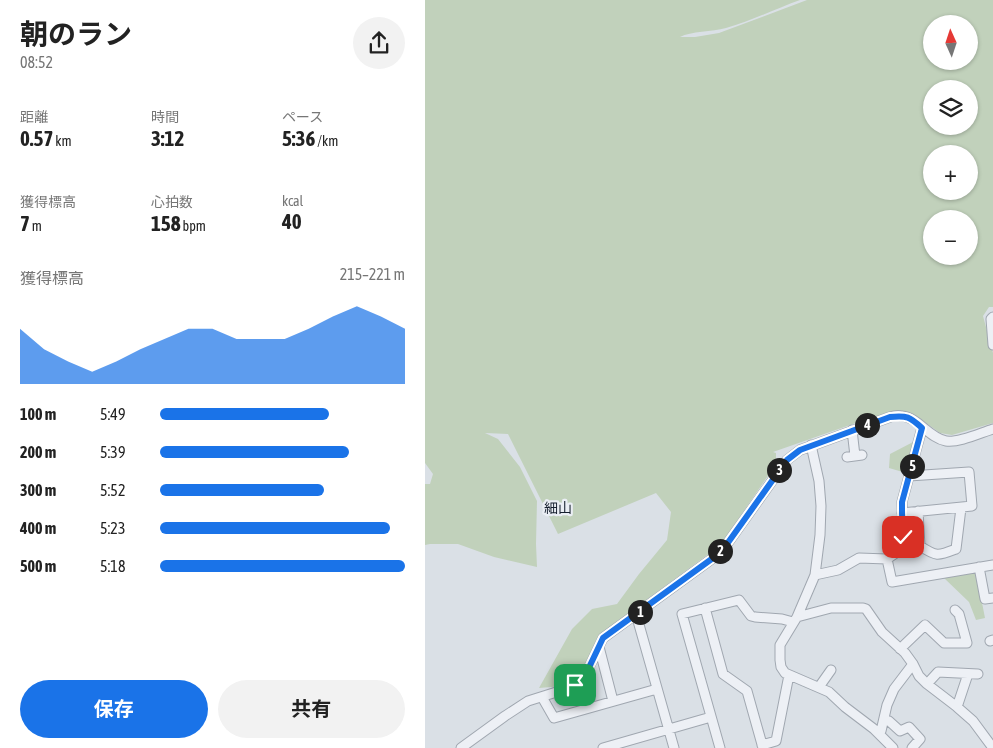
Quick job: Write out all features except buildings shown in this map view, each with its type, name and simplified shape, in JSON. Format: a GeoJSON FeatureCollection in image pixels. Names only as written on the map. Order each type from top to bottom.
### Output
{"type":"FeatureCollection","features":[{"type":"Feature","properties":{"kind":"street"},"geometry":{"type":"LineString","coordinates":[[993,317],[990,324],[993,345]]}},
{"type":"Feature","properties":{"kind":"street"},"geometry":{"type":"LineString","coordinates":[[461,748],[528,701],[575,685],[585,676],[603,638],[713,558],[727,544],[787,460],[800,450],[890,417],[901,416],[912,419],[936,437],[947,441],[958,440],[993,430]]}},
{"type":"Feature","properties":{"kind":"street"},"geometry":{"type":"LineString","coordinates":[[815,575],[838,570],[859,558],[887,559],[896,553],[903,537],[902,502],[922,428]]}},
{"type":"Feature","properties":{"kind":"street"},"geometry":{"type":"LineString","coordinates":[[852,430],[855,456]]}},
{"type":"Feature","properties":{"kind":"street"},"geometry":{"type":"LineString","coordinates":[[811,445],[819,481],[821,506],[820,535],[815,575],[795,619],[780,645],[781,666],[785,674],[829,692],[874,729],[893,748]]}},
{"type":"Feature","properties":{"kind":"street"},"geometry":{"type":"LineString","coordinates":[[902,513],[972,506],[969,472],[909,476]]}},
{"type":"Feature","properties":{"kind":"street"},"geometry":{"type":"LineString","coordinates":[[918,511],[920,546],[931,553],[939,555],[956,549],[961,508]]}},
{"type":"Feature","properties":{"kind":"street"},"geometry":{"type":"LineString","coordinates":[[887,559],[893,582],[993,565]]}},
{"type":"Feature","properties":{"kind":"street"},"geometry":{"type":"LineString","coordinates":[[979,567],[985,599],[993,598]]}},
{"type":"Feature","properties":{"kind":"street"},"geometry":{"type":"LineString","coordinates":[[720,748],[682,614],[739,600],[751,616],[782,619],[795,619],[831,608],[863,608],[868,611],[882,632],[913,664],[919,676],[973,721],[992,745]]}},
{"type":"Feature","properties":{"kind":"street"},"geometry":{"type":"LineString","coordinates":[[705,608],[723,674],[747,691],[762,747],[776,741],[789,675]]}},
{"type":"Feature","properties":{"kind":"street"},"geometry":{"type":"LineString","coordinates":[[900,649],[925,625],[944,643],[967,643],[959,614],[955,610]]}},
{"type":"Feature","properties":{"kind":"street"},"geometry":{"type":"LineString","coordinates":[[636,614],[674,748]]}},
{"type":"Feature","properties":{"kind":"street"},"geometry":{"type":"LineString","coordinates":[[599,647],[613,701]]}},
{"type":"Feature","properties":{"kind":"street"},"geometry":{"type":"LineString","coordinates":[[881,731],[887,705],[894,689],[913,664]]}},
{"type":"Feature","properties":{"kind":"street"},"geometry":{"type":"LineString","coordinates":[[819,687],[831,670]]}},
{"type":"Feature","properties":{"kind":"street"},"geometry":{"type":"LineString","coordinates":[[927,684],[938,672],[978,674]]}},
{"type":"Feature","properties":{"kind":"street"},"geometry":{"type":"LineString","coordinates":[[957,707],[968,674]]}},
{"type":"Feature","properties":{"kind":"street"},"geometry":{"type":"LineString","coordinates":[[542,696],[554,718],[657,689]]}},
{"type":"Feature","properties":{"kind":"street"},"geometry":{"type":"LineString","coordinates":[[603,748],[626,745],[669,729],[711,717]]}},
{"type":"Feature","properties":{"kind":"street"},"geometry":{"type":"LineString","coordinates":[[884,721],[889,721],[900,731],[909,728],[920,739],[912,748]]}},
{"type":"Feature","properties":{"kind":"green space"},"geometry":{"type":"Polygon","coordinates":[[[425,0],[800,0],[735,25],[680,37],[695,37],[719,33],[807,0],[993,0],[993,307],[989,307],[983,316],[993,353],[993,423],[952,435],[940,433],[915,415],[897,413],[873,417],[773,452],[776,453],[776,464],[724,540],[714,550],[638,606],[607,632],[580,676],[563,686],[539,688],[572,629],[592,609],[617,604],[667,540],[671,512],[656,493],[558,534],[508,434],[485,433],[498,439],[520,467],[537,501],[537,567],[494,557],[458,544],[425,545],[425,484],[430,484],[433,474],[425,463],[425,0]]]}},
{"type":"Feature","properties":{"kind":"green space"},"geometry":{"type":"Polygon","coordinates":[[[915,441],[906,473],[889,468],[890,454],[915,441]]]}},
{"type":"Feature","properties":{"kind":"green space"},"geometry":{"type":"Polygon","coordinates":[[[976,572],[985,618],[976,620],[969,602],[944,578],[976,572]]]}},
{"type":"Feature","properties":{"kind":"district","name":"細山"},"geometry":{"type":"Point","coordinates":[558,508]}},
{"type":"Feature","properties":{"kind":"route"},"geometry":{"type":"LineString","coordinates":[[575,685],[585,676],[603,638],[713,558],[727,544],[787,460],[800,450],[890,417],[901,416],[912,419],[922,428],[902,502],[903,537]]}}]}
